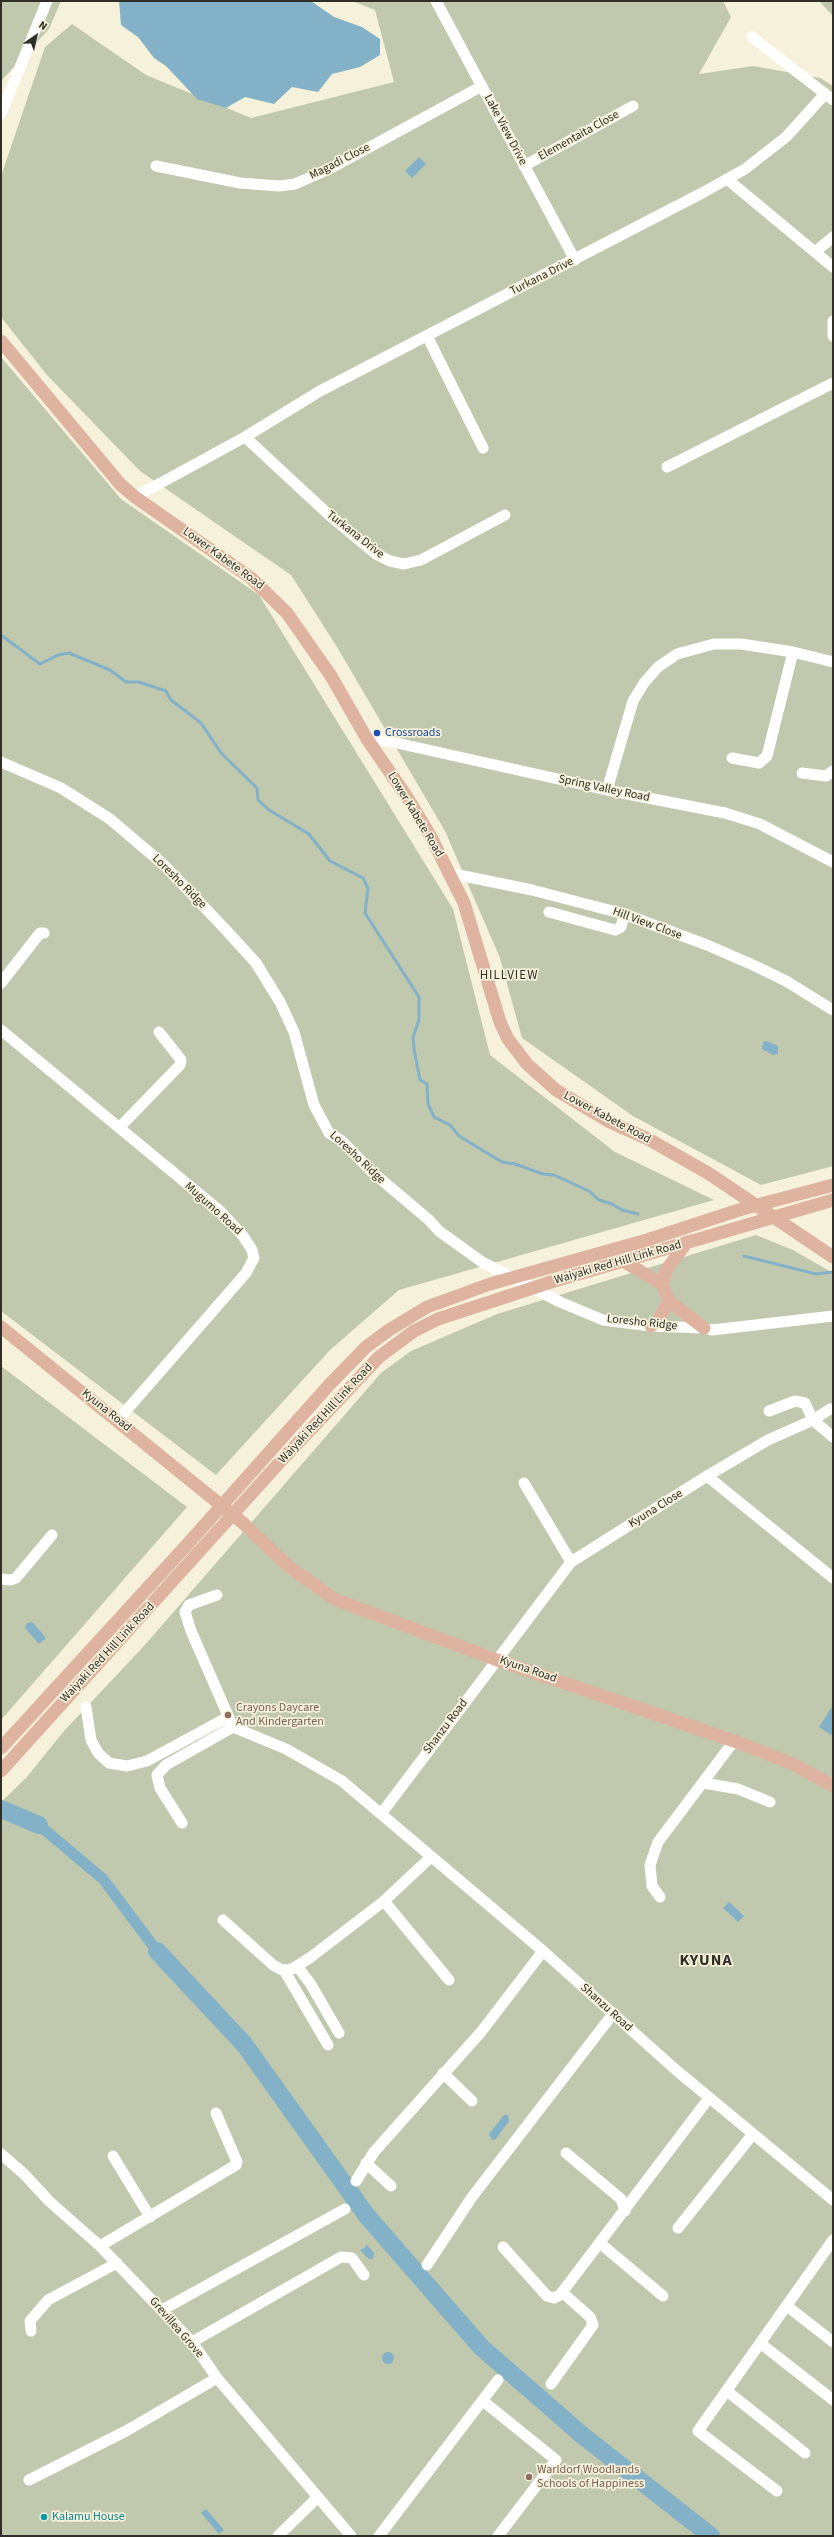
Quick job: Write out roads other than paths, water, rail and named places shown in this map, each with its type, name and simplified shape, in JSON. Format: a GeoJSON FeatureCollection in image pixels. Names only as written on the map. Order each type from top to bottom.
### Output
{"type":"FeatureCollection","features":[{"type":"Feature","properties":{"kind":"main road","name":"Lower Kabete Road"},"geometry":{"type":"LineString","coordinates":[[1,341],[100,462],[135,497],[251,578],[277,602],[331,676],[367,739],[409,800],[464,903],[500,1022],[517,1052],[536,1074],[580,1106],[648,1139],[708,1173],[833,1257]]}},
{"type":"Feature","properties":{"kind":"main road","name":"Waiyaki Red Hill Link Road"},"geometry":{"type":"LineString","coordinates":[[1,1748],[366,1347],[427,1307],[490,1284],[647,1240],[742,1208],[833,1185]]}},
{"type":"Feature","properties":{"kind":"main road","name":"Waiyaki Red Hill Link Road"},"geometry":{"type":"LineString","coordinates":[[1,1771],[197,1557],[251,1494],[379,1357],[414,1331],[438,1319],[551,1282],[833,1200]]}},
{"type":"Feature","properties":{"kind":"main road"},"geometry":{"type":"LineString","coordinates":[[662,1284],[667,1269],[687,1242]]}},
{"type":"Feature","properties":{"kind":"main road"},"geometry":{"type":"LineString","coordinates":[[623,1261],[662,1284],[669,1301],[704,1328]]}},
{"type":"Feature","properties":{"kind":"main road"},"geometry":{"type":"LineString","coordinates":[[651,1326],[658,1321],[669,1301]]}},
{"type":"Feature","properties":{"kind":"main road","name":"Kyuna Road"},"geometry":{"type":"LineString","coordinates":[[1,1327],[210,1495],[243,1523],[288,1566],[334,1599],[497,1660],[734,1741],[793,1764],[833,1786]]}},
{"type":"Feature","properties":{"kind":"street"},"geometry":{"type":"LineString","coordinates":[[1,114],[47,1]]}},
{"type":"Feature","properties":{"kind":"street","name":"Lake View Drive"},"geometry":{"type":"LineString","coordinates":[[436,1],[575,260]]}},
{"type":"Feature","properties":{"kind":"street"},"geometry":{"type":"LineString","coordinates":[[752,37],[828,98]]}},
{"type":"Feature","properties":{"kind":"street","name":"Magadi Close"},"geometry":{"type":"LineString","coordinates":[[156,166],[240,183],[278,186],[295,184],[333,167],[482,86]]}},
{"type":"Feature","properties":{"kind":"street","name":"Turkana Drive"},"geometry":{"type":"LineString","coordinates":[[135,497],[244,437],[320,391],[575,260],[745,169],[786,137],[828,98]]}},
{"type":"Feature","properties":{"kind":"street","name":"Elementaita Close"},"geometry":{"type":"LineString","coordinates":[[524,166],[633,106]]}},
{"type":"Feature","properties":{"kind":"street"},"geometry":{"type":"LineString","coordinates":[[727,179],[833,267]]}},
{"type":"Feature","properties":{"kind":"street"},"geometry":{"type":"LineString","coordinates":[[815,252],[833,237]]}},
{"type":"Feature","properties":{"kind":"street"},"geometry":{"type":"LineString","coordinates":[[833,321],[833,336]]}},
{"type":"Feature","properties":{"kind":"street"},"geometry":{"type":"LineString","coordinates":[[427,336],[483,448]]}},
{"type":"Feature","properties":{"kind":"street"},"geometry":{"type":"LineString","coordinates":[[667,467],[833,383]]}},
{"type":"Feature","properties":{"kind":"street","name":"Turkana Drive"},"geometry":{"type":"LineString","coordinates":[[244,437],[328,514],[376,554],[390,561],[404,564],[421,560],[505,515]]}},
{"type":"Feature","properties":{"kind":"street"},"geometry":{"type":"LineString","coordinates":[[607,790],[633,701],[644,683],[658,667],[677,654],[714,644],[741,644],[793,652],[833,662]]}},
{"type":"Feature","properties":{"kind":"street"},"geometry":{"type":"LineString","coordinates":[[732,758],[758,763],[767,756],[793,652]]}},
{"type":"Feature","properties":{"kind":"street","name":"Spring Valley Road"},"geometry":{"type":"LineString","coordinates":[[367,739],[400,743],[607,790],[725,813],[760,824],[833,862]]}},
{"type":"Feature","properties":{"kind":"street","name":"Loresho Ridge"},"geometry":{"type":"LineString","coordinates":[[1,762],[61,788],[110,819],[164,865],[256,963],[280,1002],[294,1032],[314,1105],[329,1133],[342,1141],[403,1200],[428,1219],[439,1231],[482,1262],[560,1302],[603,1320],[651,1326],[704,1328],[712,1330],[833,1316]]}},
{"type":"Feature","properties":{"kind":"street"},"geometry":{"type":"LineString","coordinates":[[802,773],[826,776],[833,771]]}},
{"type":"Feature","properties":{"kind":"street","name":"Hill View Close"},"geometry":{"type":"LineString","coordinates":[[449,873],[532,890],[624,914],[753,965],[786,981],[833,1010]]}},
{"type":"Feature","properties":{"kind":"street"},"geometry":{"type":"LineString","coordinates":[[549,912],[615,930],[621,927],[624,914]]}},
{"type":"Feature","properties":{"kind":"street"},"geometry":{"type":"LineString","coordinates":[[1,983],[40,933],[44,933]]}},
{"type":"Feature","properties":{"kind":"street","name":"Mugumo Road"},"geometry":{"type":"LineString","coordinates":[[1,1030],[220,1211],[249,1243],[254,1258],[246,1273],[118,1420]]}},
{"type":"Feature","properties":{"kind":"street"},"geometry":{"type":"LineString","coordinates":[[119,1128],[180,1065],[181,1060],[159,1032]]}},
{"type":"Feature","properties":{"kind":"street"},"geometry":{"type":"LineString","coordinates":[[769,1411],[795,1401],[805,1403],[813,1420],[833,1437]]}},
{"type":"Feature","properties":{"kind":"street","name":"Kyuna Close"},"geometry":{"type":"LineString","coordinates":[[497,1660],[572,1562],[707,1476],[768,1440],[813,1420],[830,1409]]}},
{"type":"Feature","properties":{"kind":"street"},"geometry":{"type":"LineString","coordinates":[[707,1476],[833,1578]]}},
{"type":"Feature","properties":{"kind":"street"},"geometry":{"type":"LineString","coordinates":[[524,1483],[572,1562]]}},
{"type":"Feature","properties":{"kind":"street"},"geometry":{"type":"LineString","coordinates":[[1,1580],[11,1580],[16,1578],[52,1535]]}},
{"type":"Feature","properties":{"kind":"street"},"geometry":{"type":"LineString","coordinates":[[217,1595],[189,1605],[185,1612],[191,1631],[230,1723]]}},
{"type":"Feature","properties":{"kind":"street","name":"Shanzu Road"},"geometry":{"type":"LineString","coordinates":[[381,1814],[497,1660]]}},
{"type":"Feature","properties":{"kind":"street"},"geometry":{"type":"LineString","coordinates":[[86,1707],[90,1740],[98,1753],[109,1763],[122,1765],[147,1761],[230,1723]]}},
{"type":"Feature","properties":{"kind":"street"},"geometry":{"type":"LineString","coordinates":[[182,1823],[160,1788],[157,1774],[166,1764],[230,1723]]}},
{"type":"Feature","properties":{"kind":"street","name":"Shanzu Road"},"geometry":{"type":"LineString","coordinates":[[230,1723],[313,1762],[342,1780],[543,1951],[612,2015],[709,2098],[833,2200]]}},
{"type":"Feature","properties":{"kind":"street"},"geometry":{"type":"LineString","coordinates":[[660,1897],[652,1886],[650,1865],[658,1842],[704,1783],[734,1741]]}},
{"type":"Feature","properties":{"kind":"street"},"geometry":{"type":"LineString","coordinates":[[704,1783],[738,1789],[770,1802]]}},
{"type":"Feature","properties":{"kind":"street"},"geometry":{"type":"LineString","coordinates":[[284,1970],[297,1966],[384,1901],[431,1857]]}},
{"type":"Feature","properties":{"kind":"street"},"geometry":{"type":"LineString","coordinates":[[384,1901],[449,1980]]}},
{"type":"Feature","properties":{"kind":"street"},"geometry":{"type":"LineString","coordinates":[[223,1920],[269,1962],[284,1970],[328,2045]]}},
{"type":"Feature","properties":{"kind":"street"},"geometry":{"type":"LineString","coordinates":[[356,2181],[366,2163],[443,2073],[481,2032],[543,1951]]}},
{"type":"Feature","properties":{"kind":"street"},"geometry":{"type":"LineString","coordinates":[[297,1966],[310,1983],[339,2032]]}},
{"type":"Feature","properties":{"kind":"street"},"geometry":{"type":"LineString","coordinates":[[427,2265],[472,2197],[612,2015]]}},
{"type":"Feature","properties":{"kind":"street"},"geometry":{"type":"LineString","coordinates":[[443,2073],[472,2101]]}},
{"type":"Feature","properties":{"kind":"street"},"geometry":{"type":"LineString","coordinates":[[503,2247],[547,2296],[554,2298],[562,2292],[601,2244],[709,2098]]}},
{"type":"Feature","properties":{"kind":"street"},"geometry":{"type":"LineString","coordinates":[[100,2246],[236,2166],[237,2162],[216,2113]]}},
{"type":"Feature","properties":{"kind":"street"},"geometry":{"type":"LineString","coordinates":[[678,2228],[753,2134]]}},
{"type":"Feature","properties":{"kind":"street"},"geometry":{"type":"LineString","coordinates":[[566,2152],[621,2199],[625,2210]]}},
{"type":"Feature","properties":{"kind":"street","name":"Grevillea Grove"},"geometry":{"type":"LineString","coordinates":[[1,2154],[21,2170],[49,2201],[100,2246],[192,2342],[217,2378],[351,2536]]}},
{"type":"Feature","properties":{"kind":"street"},"geometry":{"type":"LineString","coordinates":[[114,2156],[150,2217]]}},
{"type":"Feature","properties":{"kind":"street"},"geometry":{"type":"LineString","coordinates":[[366,2163],[391,2186]]}},
{"type":"Feature","properties":{"kind":"street"},"geometry":{"type":"LineString","coordinates":[[162,2310],[345,2209]]}},
{"type":"Feature","properties":{"kind":"street"},"geometry":{"type":"LineString","coordinates":[[777,2491],[698,2431],[833,2240]]}},
{"type":"Feature","properties":{"kind":"street"},"geometry":{"type":"LineString","coordinates":[[601,2244],[663,2296]]}},
{"type":"Feature","properties":{"kind":"street"},"geometry":{"type":"LineString","coordinates":[[192,2342],[341,2257],[352,2258],[364,2276]]}},
{"type":"Feature","properties":{"kind":"street"},"geometry":{"type":"LineString","coordinates":[[31,2331],[30,2321],[48,2300],[117,2263]]}},
{"type":"Feature","properties":{"kind":"street"},"geometry":{"type":"LineString","coordinates":[[551,2384],[593,2325],[590,2317],[562,2292]]}},
{"type":"Feature","properties":{"kind":"street"},"geometry":{"type":"LineString","coordinates":[[787,2306],[833,2342]]}},
{"type":"Feature","properties":{"kind":"street"},"geometry":{"type":"LineString","coordinates":[[760,2343],[833,2400]]}},
{"type":"Feature","properties":{"kind":"street"},"geometry":{"type":"LineString","coordinates":[[29,2480],[126,2431],[217,2378]]}},
{"type":"Feature","properties":{"kind":"street"},"geometry":{"type":"LineString","coordinates":[[379,2536],[498,2380]]}},
{"type":"Feature","properties":{"kind":"street"},"geometry":{"type":"LineString","coordinates":[[727,2391],[805,2453]]}},
{"type":"Feature","properties":{"kind":"street"},"geometry":{"type":"LineString","coordinates":[[483,2401],[556,2460],[498,2536]]}},
{"type":"Feature","properties":{"kind":"street"},"geometry":{"type":"LineString","coordinates":[[278,2536],[318,2497]]}},
{"type":"Feature","properties":{"kind":"water"},"geometry":{"type":"Polygon","coordinates":[[[119,1],[311,1],[334,17],[362,27],[380,39],[380,55],[360,67],[332,74],[318,92],[292,87],[274,104],[245,97],[226,108],[197,99],[166,66],[154,58],[138,37],[121,25],[119,1]]]}},
{"type":"Feature","properties":{"kind":"water"},"geometry":{"type":"Polygon","coordinates":[[[419,157],[426,164],[412,178],[405,171],[419,157]]]}},
{"type":"Feature","properties":{"kind":"water"},"geometry":{"type":"Polygon","coordinates":[[[767,1041],[778,1046],[778,1054],[773,1055],[762,1049],[763,1042],[767,1041]]]}},
{"type":"Feature","properties":{"kind":"water"},"geometry":{"type":"Polygon","coordinates":[[[32,1622],[46,1638],[39,1644],[25,1628],[27,1623],[32,1622]]]}},
{"type":"Feature","properties":{"kind":"water"},"geometry":{"type":"Polygon","coordinates":[[[833,1705],[833,1732],[831,1735],[819,1727],[833,1705]]]}},
{"type":"Feature","properties":{"kind":"water"},"geometry":{"type":"Polygon","coordinates":[[[729,1902],[744,1916],[738,1922],[723,1908],[729,1902]]]}},
{"type":"Feature","properties":{"kind":"water"},"geometry":{"type":"Polygon","coordinates":[[[504,2115],[508,2115],[509,2121],[496,2139],[492,2140],[489,2134],[504,2115]]]}},
{"type":"Feature","properties":{"kind":"water"},"geometry":{"type":"Polygon","coordinates":[[[366,2244],[374,2253],[373,2259],[369,2259],[360,2250],[365,2248],[366,2244]]]}},
{"type":"Feature","properties":{"kind":"water"},"geometry":{"type":"Polygon","coordinates":[[[388,2352],[392,2354],[394,2358],[392,2362],[388,2364],[384,2362],[382,2358],[384,2354],[388,2352]]]}},
{"type":"Feature","properties":{"kind":"water"},"geometry":{"type":"Polygon","coordinates":[[[206,2509],[224,2530],[219,2534],[201,2513],[206,2509]]]}},
{"type":"Feature","properties":{"kind":"waterway"},"geometry":{"type":"LineString","coordinates":[[1,635],[40,664],[58,655],[69,653],[110,670],[126,682],[139,682],[166,691],[171,700],[201,723],[221,753],[257,788],[258,800],[269,810],[309,834],[330,861],[363,878],[368,888],[365,913],[419,997],[419,1020],[413,1037],[414,1049],[420,1080],[427,1084],[428,1104],[434,1117],[450,1125],[459,1136],[502,1162],[515,1164],[543,1174],[554,1175],[589,1191],[599,1200],[612,1204],[622,1210],[638,1214]]}},
{"type":"Feature","properties":{"kind":"waterway"},"geometry":{"type":"LineString","coordinates":[[744,1256],[816,1274],[833,1272]]}},
{"type":"Feature","properties":{"kind":"waterway"},"geometry":{"type":"LineString","coordinates":[[1,1809],[39,1825]]}},
{"type":"Feature","properties":{"kind":"waterway"},"geometry":{"type":"LineString","coordinates":[[39,1825],[103,1879],[157,1951]]}},
{"type":"Feature","properties":{"kind":"waterway"},"geometry":{"type":"LineString","coordinates":[[157,1951],[244,2044],[367,2216],[481,2347],[582,2435],[711,2536]]}},
{"type":"Feature","properties":{"kind":"place","name":"Crossroads"},"geometry":{"type":"Point","coordinates":[377,733]}},
{"type":"Feature","properties":{"kind":"place","name":"Crayons Daycare And Kindergarten"},"geometry":{"type":"Point","coordinates":[228,1715]}},
{"type":"Feature","properties":{"kind":"place","name":"Warldorf Woodlands Schools of Happiness"},"geometry":{"type":"Point","coordinates":[529,2477]}},
{"type":"Feature","properties":{"kind":"place","name":"Kalamu House"},"geometry":{"type":"Point","coordinates":[44,2517]}},
{"type":"Feature","properties":{"kind":"district","name":"HILLVIEW"},"geometry":{"type":"Point","coordinates":[509,976]}},
{"type":"Feature","properties":{"kind":"district","name":"KYUNA"},"geometry":{"type":"Point","coordinates":[706,1961]}}]}
